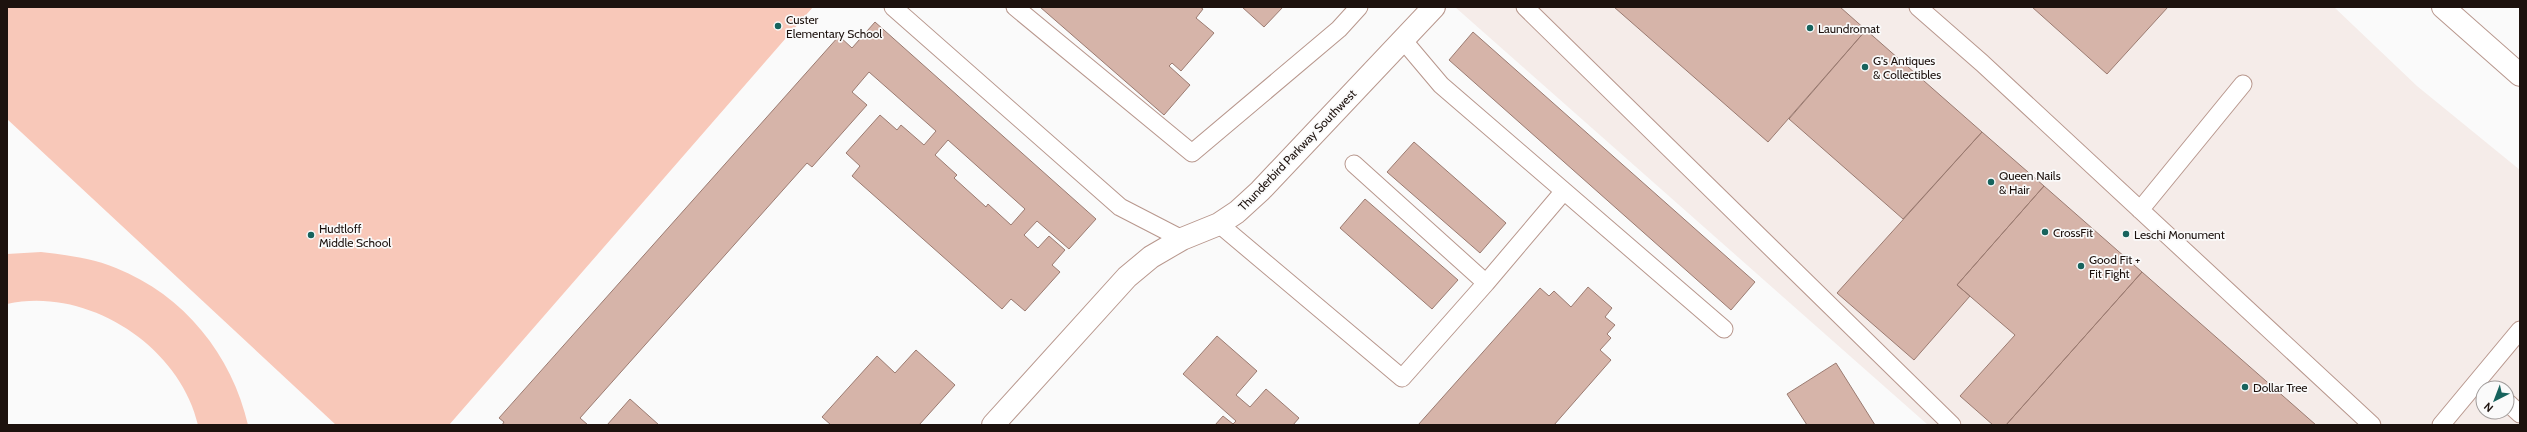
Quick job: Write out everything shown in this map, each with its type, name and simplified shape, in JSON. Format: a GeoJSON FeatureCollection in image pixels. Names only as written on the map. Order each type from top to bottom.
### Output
{"type":"FeatureCollection","features":[{"type":"Feature","properties":{"kind":"street","name":"Thunderbird Parkway Southwest"},"geometry":{"type":"LineString","coordinates":[[993,425],[1127,277],[1151,257],[1182,239],[1219,224],[1237,212],[1260,191],[1434,7]]}},
{"type":"Feature","properties":{"kind":"street"},"geometry":{"type":"LineString","coordinates":[[2443,7],[2520,76]]}},
{"type":"Feature","properties":{"kind":"lane"},"geometry":{"type":"LineString","coordinates":[[893,7],[1120,207],[1182,239]]}},
{"type":"Feature","properties":{"kind":"lane"},"geometry":{"type":"LineString","coordinates":[[1015,7],[1192,153],[1339,29],[1359,7]]}},
{"type":"Feature","properties":{"kind":"lane"},"geometry":{"type":"LineString","coordinates":[[1525,7],[1952,425]]}},
{"type":"Feature","properties":{"kind":"lane"},"geometry":{"type":"LineString","coordinates":[[1918,7],[2372,425]]}},
{"type":"Feature","properties":{"kind":"lane"},"geometry":{"type":"LineString","coordinates":[[1403,40],[1441,85],[1724,329]]}},
{"type":"Feature","properties":{"kind":"lane"},"geometry":{"type":"LineString","coordinates":[[2140,210],[2243,84]]}},
{"type":"Feature","properties":{"kind":"lane"},"geometry":{"type":"LineString","coordinates":[[1354,164],[1486,283]]}},
{"type":"Feature","properties":{"kind":"lane"},"geometry":{"type":"LineString","coordinates":[[1219,224],[1402,378],[1486,283],[1564,191]]}},
{"type":"Feature","properties":{"kind":"lane"},"geometry":{"type":"LineString","coordinates":[[2488,380],[2520,330]]}},
{"type":"Feature","properties":{"kind":"lane"},"geometry":{"type":"LineString","coordinates":[[2441,425],[2475,393]]}},
{"type":"Feature","properties":{"kind":"shaded area","name":"Hudtloff Middle School"},"geometry":{"type":"Polygon","coordinates":[[[7,7],[813,7],[449,425],[336,425],[7,119],[7,7]]]}},
{"type":"Feature","properties":{"kind":"shaded area"},"geometry":{"type":"Polygon","coordinates":[[[1455,7],[2334,7],[2417,86],[2520,170],[2520,425],[1928,425],[1455,7]]]}},
{"type":"Feature","properties":{"kind":"shaded area"},"geometry":{"type":"Polygon","coordinates":[[[41,252],[88,259],[116,268],[141,280],[163,294],[202,330],[217,352],[241,399],[248,425],[198,425],[188,396],[172,370],[151,347],[126,328],[98,314],[68,304],[37,301],[7,304],[7,254],[41,252]]]}},
{"type":"Feature","properties":{"kind":"building"},"geometry":{"type":"Polygon","coordinates":[[[1040,7],[1200,7],[1203,9],[1196,18],[1214,33],[1181,71],[1172,63],[1169,66],[1190,85],[1164,115],[1040,7]]]}},
{"type":"Feature","properties":{"kind":"building"},"geometry":{"type":"Polygon","coordinates":[[[1242,7],[1283,7],[1264,27],[1242,7]]]}},
{"type":"Feature","properties":{"kind":"building"},"geometry":{"type":"Polygon","coordinates":[[[1614,7],[1840,7],[1866,30],[1768,142],[1614,7]]]}},
{"type":"Feature","properties":{"kind":"building"},"geometry":{"type":"Polygon","coordinates":[[[2032,7],[2168,7],[2107,74],[2032,7]]]}},
{"type":"Feature","properties":{"kind":"building"},"geometry":{"type":"Polygon","coordinates":[[[875,22],[1096,219],[1069,249],[1037,221],[1024,235],[1038,248],[1049,236],[1065,250],[1052,265],[1060,272],[1025,311],[1011,299],[1002,309],[852,176],[860,166],[846,153],[880,115],[897,130],[901,125],[924,145],[936,131],[869,72],[852,92],[867,105],[812,167],[807,163],[580,418],[588,425],[502,425],[504,422],[499,418],[839,36],[852,48],[875,22]],[[948,140],[935,155],[957,175],[954,178],[986,207],[988,204],[1011,225],[1025,209],[948,140]]]}},
{"type":"Feature","properties":{"kind":"building"},"geometry":{"type":"Polygon","coordinates":[[[1866,30],[1982,132],[1903,219],[1789,119],[1866,30]]]}},
{"type":"Feature","properties":{"kind":"building"},"geometry":{"type":"Polygon","coordinates":[[[1473,32],[1755,282],[1731,310],[1449,60],[1473,32]]]}},
{"type":"Feature","properties":{"kind":"building"},"geometry":{"type":"Polygon","coordinates":[[[1982,132],[2044,186],[1957,285],[1970,296],[1914,360],[1837,293],[1982,132]]]}},
{"type":"Feature","properties":{"kind":"building"},"geometry":{"type":"Polygon","coordinates":[[[1414,142],[1506,223],[1480,253],[1387,172],[1414,142]]]}},
{"type":"Feature","properties":{"kind":"building"},"geometry":{"type":"Polygon","coordinates":[[[2044,186],[2142,272],[2006,425],[1993,425],[1960,396],[2015,335],[1957,285],[2044,186]]]}},
{"type":"Feature","properties":{"kind":"building"},"geometry":{"type":"Polygon","coordinates":[[[1365,199],[1458,280],[1432,309],[1340,228],[1365,199]]]}},
{"type":"Feature","properties":{"kind":"building"},"geometry":{"type":"Polygon","coordinates":[[[2142,272],[2316,425],[2006,425],[2142,272]]]}},
{"type":"Feature","properties":{"kind":"building"},"geometry":{"type":"Polygon","coordinates":[[[1588,287],[1612,308],[1605,317],[1615,325],[1607,334],[1611,338],[1600,350],[1611,360],[1554,425],[1418,425],[1540,288],[1549,296],[1554,291],[1571,307],[1588,287]]]}},
{"type":"Feature","properties":{"kind":"building"},"geometry":{"type":"Polygon","coordinates":[[[1217,336],[1257,371],[1236,395],[1250,407],[1266,389],[1299,418],[1293,425],[1215,425],[1223,416],[1233,424],[1236,421],[1183,374],[1217,336]]]}},
{"type":"Feature","properties":{"kind":"building"},"geometry":{"type":"Polygon","coordinates":[[[916,350],[955,385],[919,425],[831,425],[822,417],[877,356],[895,373],[916,350]]]}},
{"type":"Feature","properties":{"kind":"building"},"geometry":{"type":"Polygon","coordinates":[[[1836,363],[1875,425],[1807,425],[1787,394],[1836,363]]]}},
{"type":"Feature","properties":{"kind":"building"},"geometry":{"type":"Polygon","coordinates":[[[630,399],[659,425],[607,425],[630,399]]]}},
{"type":"Feature","properties":{"kind":"place","name":"Custer Elementary School"},"geometry":{"type":"Point","coordinates":[778,26]}},
{"type":"Feature","properties":{"kind":"place","name":"Laundromat"},"geometry":{"type":"Point","coordinates":[1810,28]}},
{"type":"Feature","properties":{"kind":"place","name":"G's Antiques & Collectibles"},"geometry":{"type":"Point","coordinates":[1865,67]}},
{"type":"Feature","properties":{"kind":"place","name":"Queen Nails & Hair"},"geometry":{"type":"Point","coordinates":[1991,182]}},
{"type":"Feature","properties":{"kind":"place","name":"CrossFit"},"geometry":{"type":"Point","coordinates":[2045,232]}},
{"type":"Feature","properties":{"kind":"place","name":"Leschi Monument"},"geometry":{"type":"Point","coordinates":[2126,234]}},
{"type":"Feature","properties":{"kind":"place","name":"Hudtloff Middle School"},"geometry":{"type":"Point","coordinates":[311,235]}},
{"type":"Feature","properties":{"kind":"place","name":"Good Fit + Fit Fight"},"geometry":{"type":"Point","coordinates":[2081,266]}},
{"type":"Feature","properties":{"kind":"place","name":"Dollar Tree"},"geometry":{"type":"Point","coordinates":[2245,387]}}]}
